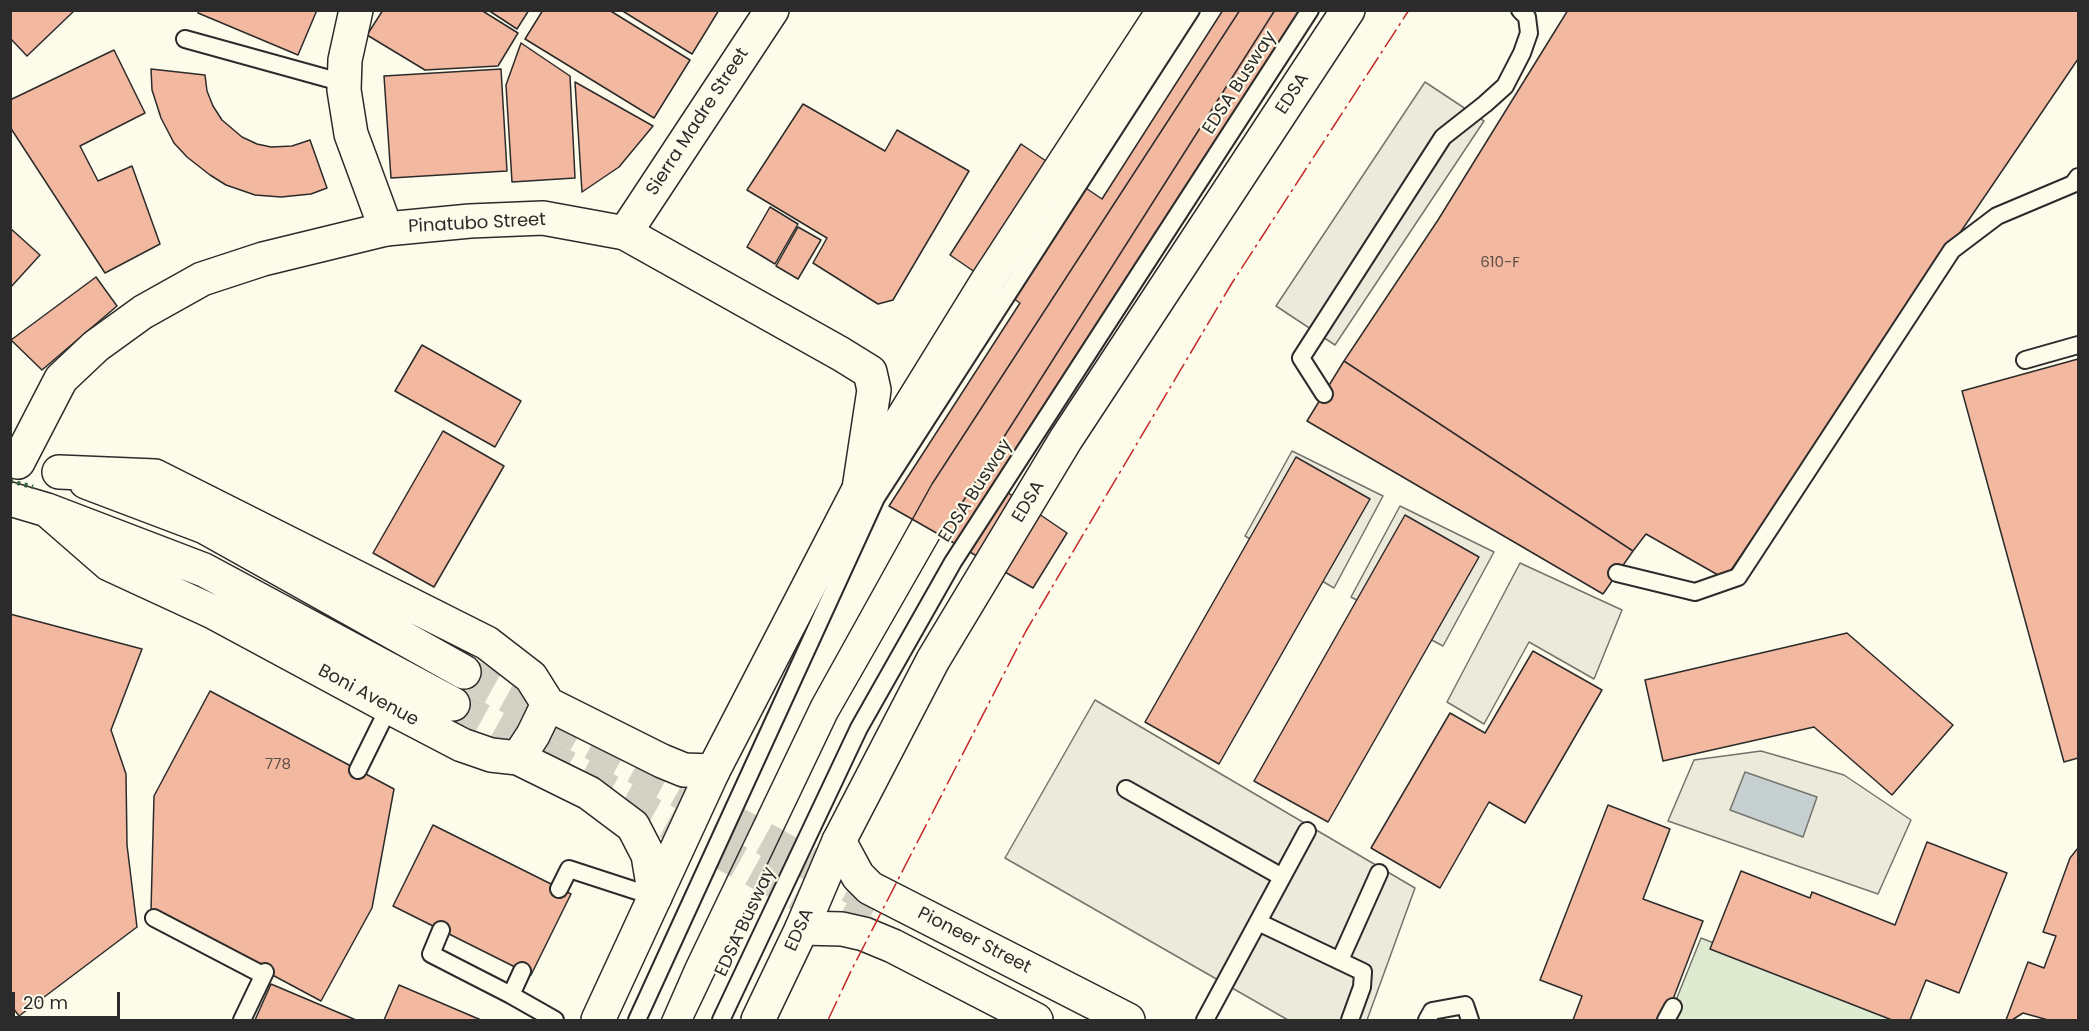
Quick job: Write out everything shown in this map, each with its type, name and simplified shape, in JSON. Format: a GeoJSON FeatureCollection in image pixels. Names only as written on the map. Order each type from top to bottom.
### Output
{"type":"FeatureCollection","features":[{"type":"Feature","properties":{"kind":"main road"},"geometry":{"type":"LineString","coordinates":[[356,10],[345,60],[344,83],[351,134],[386,229]]}},
{"type":"Feature","properties":{"kind":"main road","name":"Sierra Madre Street"},"geometry":{"type":"LineString","coordinates":[[625,233],[772,10]]}},
{"type":"Feature","properties":{"kind":"main road"},"geometry":{"type":"LineString","coordinates":[[598,1020],[713,771],[859,489],[988,280],[1164,10]]}},
{"type":"Feature","properties":{"kind":"main road","name":"EDSA"},"geometry":{"type":"LineString","coordinates":[[758,1020],[802,928],[839,841],[933,660],[1066,439],[1348,10]]}},
{"type":"Feature","properties":{"kind":"main road","name":"Pinatubo Street"},"geometry":{"type":"LineString","coordinates":[[14,461],[62,379],[96,346],[143,312],[202,279],[263,259],[386,229],[470,221],[543,218],[625,233],[870,372],[874,390],[859,489]]}},
{"type":"Feature","properties":{"kind":"main road"},"geometry":{"type":"LineString","coordinates":[[14,461],[59,472],[205,527],[464,672]]}},
{"type":"Feature","properties":{"kind":"main road"},"geometry":{"type":"LineString","coordinates":[[59,472],[155,476],[487,643],[531,677],[548,704],[684,770],[713,771]]}},
{"type":"Feature","properties":{"kind":"main road","name":"Boni Avenue"},"geometry":{"type":"LineString","coordinates":[[11,501],[47,510],[204,570],[453,704]]}},
{"type":"Feature","properties":{"kind":"main road","name":"Boni Avenue"},"geometry":{"type":"LineString","coordinates":[[47,510],[110,564],[213,612],[462,745],[491,755],[518,758],[588,793],[633,825],[648,855],[655,897]]}},
{"type":"Feature","properties":{"kind":"main road"},"geometry":{"type":"LineString","coordinates":[[518,758],[533,735],[548,704]]}},
{"type":"Feature","properties":{"kind":"main road","name":"Pioneer Street"},"geometry":{"type":"LineString","coordinates":[[839,841],[858,876],[870,888],[1128,1020]]}},
{"type":"Feature","properties":{"kind":"main road"},"geometry":{"type":"LineString","coordinates":[[802,928],[842,929],[864,934],[1036,1020]]}},
{"type":"Feature","properties":{"kind":"main road"},"geometry":{"type":"LineString","coordinates":[[1006,1004],[1024,967]]}},
{"type":"Feature","properties":{"kind":"lane"},"geometry":{"type":"LineString","coordinates":[[637,1020],[876,498],[1191,10]]}},
{"type":"Feature","properties":{"kind":"lane","name":"EDSA Busway"},"geometry":{"type":"LineString","coordinates":[[721,1020],[859,728],[953,562],[1310,10]]}},
{"type":"Feature","properties":{"kind":"lane"},"geometry":{"type":"LineString","coordinates":[[1324,394],[1301,357],[1443,136],[1505,86],[1522,53],[1529,33],[1527,16],[1520,10]]}},
{"type":"Feature","properties":{"kind":"lane"},"geometry":{"type":"LineString","coordinates":[[185,39],[344,83]]}},
{"type":"Feature","properties":{"kind":"lane"},"geometry":{"type":"LineString","coordinates":[[1617,573],[1695,592],[1738,578],[1952,250],[1997,216],[2073,184],[2079,177]]}},
{"type":"Feature","properties":{"kind":"lane"},"geometry":{"type":"LineString","coordinates":[[2025,360],[2079,345]]}},
{"type":"Feature","properties":{"kind":"lane"},"geometry":{"type":"LineString","coordinates":[[358,770],[388,707]]}},
{"type":"Feature","properties":{"kind":"lane"},"geometry":{"type":"LineString","coordinates":[[1126,789],[1282,877]]}},
{"type":"Feature","properties":{"kind":"lane"},"geometry":{"type":"LineString","coordinates":[[1205,1020],[1307,831]]}},
{"type":"Feature","properties":{"kind":"lane"},"geometry":{"type":"LineString","coordinates":[[559,889],[569,869],[655,897]]}},
{"type":"Feature","properties":{"kind":"lane"},"geometry":{"type":"LineString","coordinates":[[1340,960],[1378,873]]}},
{"type":"Feature","properties":{"kind":"lane"},"geometry":{"type":"LineString","coordinates":[[154,918],[264,973],[242,1020]]}},
{"type":"Feature","properties":{"kind":"lane"},"geometry":{"type":"LineString","coordinates":[[1258,922],[1363,972],[1362,987],[1350,1020]]}},
{"type":"Feature","properties":{"kind":"lane"},"geometry":{"type":"LineString","coordinates":[[441,930],[431,954],[555,1020]]}},
{"type":"Feature","properties":{"kind":"lane"},"geometry":{"type":"LineString","coordinates":[[511,995],[522,971]]}},
{"type":"Feature","properties":{"kind":"lane"},"geometry":{"type":"LineString","coordinates":[[1427,1020],[1432,1011],[1465,1005],[1470,1020]]}},
{"type":"Feature","properties":{"kind":"green space"},"geometry":{"type":"Polygon","coordinates":[[[1701,938],[1908,1019],[1908,1020],[1668,1020],[1701,938]]]}},
{"type":"Feature","properties":{"kind":"shaded area"},"geometry":{"type":"Polygon","coordinates":[[[1425,82],[1484,121],[1335,345],[1276,306],[1425,82]]]}},
{"type":"Feature","properties":{"kind":"shaded area"},"geometry":{"type":"Polygon","coordinates":[[[1292,451],[1383,496],[1334,588],[1245,536],[1292,451]]]}},
{"type":"Feature","properties":{"kind":"shaded area"},"geometry":{"type":"Polygon","coordinates":[[[1400,506],[1494,552],[1443,646],[1351,597],[1400,506]]]}},
{"type":"Feature","properties":{"kind":"shaded area"},"geometry":{"type":"Polygon","coordinates":[[[1520,563],[1622,610],[1594,679],[1529,642],[1484,724],[1447,702],[1520,563]]]}},
{"type":"Feature","properties":{"kind":"shaded area"},"geometry":{"type":"Polygon","coordinates":[[[1095,700],[1415,888],[1367,1020],[1288,1020],[1005,858],[1095,700]]]}},
{"type":"Feature","properties":{"kind":"shaded area"},"geometry":{"type":"Polygon","coordinates":[[[1761,751],[1844,775],[1911,820],[1878,894],[1668,821],[1694,760],[1761,751]]]}},
{"type":"Feature","properties":{"kind":"shaded area"},"geometry":{"type":"Polygon","coordinates":[[[1745,772],[1817,797],[1803,837],[1730,810],[1745,772]]]}},
{"type":"Feature","properties":{"kind":"building"},"geometry":{"type":"Polygon","coordinates":[[[10,10],[75,10],[27,56],[10,38],[10,10]]]}},
{"type":"Feature","properties":{"kind":"building"},"geometry":{"type":"Polygon","coordinates":[[[199,10],[317,10],[298,55],[198,13],[199,10]]]}},
{"type":"Feature","properties":{"kind":"building"},"geometry":{"type":"Polygon","coordinates":[[[383,10],[481,10],[518,33],[498,66],[425,70],[367,35],[383,10]]]}},
{"type":"Feature","properties":{"kind":"building"},"geometry":{"type":"Polygon","coordinates":[[[488,10],[529,10],[517,29],[488,10]]]}},
{"type":"Feature","properties":{"kind":"building"},"geometry":{"type":"Polygon","coordinates":[[[543,10],[609,10],[690,60],[654,118],[525,39],[543,10]]]}},
{"type":"Feature","properties":{"kind":"building"},"geometry":{"type":"Polygon","coordinates":[[[621,10],[719,10],[692,54],[621,10]]]}},
{"type":"Feature","properties":{"kind":"building"},"geometry":{"type":"Polygon","coordinates":[[[1223,10],[1304,10],[998,486],[1067,533],[1033,588],[889,506],[1020,303],[950,255],[1021,144],[1102,199],[1223,10]]]}},
{"type":"Feature","properties":{"kind":"building"},"geometry":{"type":"Polygon","coordinates":[[[1568,10],[2078,10],[2078,59],[1725,579],[1646,534],[1633,551],[1344,361],[1438,220],[1568,10]]]}},
{"type":"Feature","properties":{"kind":"building"},"geometry":{"type":"Polygon","coordinates":[[[521,43],[570,76],[575,178],[512,182],[506,85],[521,43]]]}},
{"type":"Feature","properties":{"kind":"building"},"geometry":{"type":"Polygon","coordinates":[[[114,50],[145,113],[80,146],[98,181],[132,166],[160,244],[105,273],[10,127],[10,100],[114,50]]]}},
{"type":"Feature","properties":{"kind":"building"},"geometry":{"type":"Polygon","coordinates":[[[151,69],[205,75],[207,91],[222,120],[242,137],[257,144],[271,147],[292,146],[310,140],[327,188],[311,194],[281,197],[255,195],[226,185],[210,175],[187,157],[174,143],[161,118],[152,90],[151,69]]]}},
{"type":"Feature","properties":{"kind":"building"},"geometry":{"type":"Polygon","coordinates":[[[501,69],[507,171],[391,178],[384,76],[501,69]]]}},
{"type":"Feature","properties":{"kind":"building"},"geometry":{"type":"Polygon","coordinates":[[[575,82],[653,126],[619,167],[582,192],[575,82]]]}},
{"type":"Feature","properties":{"kind":"building"},"geometry":{"type":"Polygon","coordinates":[[[803,104],[885,151],[897,130],[969,171],[893,300],[878,304],[813,263],[827,238],[747,190],[803,104]]]}},
{"type":"Feature","properties":{"kind":"building"},"geometry":{"type":"Polygon","coordinates":[[[770,207],[798,224],[775,264],[747,247],[770,207]]]}},
{"type":"Feature","properties":{"kind":"building"},"geometry":{"type":"Polygon","coordinates":[[[798,227],[821,240],[798,279],[776,266],[798,227]]]}},
{"type":"Feature","properties":{"kind":"building"},"geometry":{"type":"Polygon","coordinates":[[[10,228],[40,255],[10,288],[10,228]]]}},
{"type":"Feature","properties":{"kind":"building"},"geometry":{"type":"Polygon","coordinates":[[[96,277],[117,306],[42,370],[11,340],[96,277]]]}},
{"type":"Feature","properties":{"kind":"building"},"geometry":{"type":"Polygon","coordinates":[[[422,345],[521,401],[495,447],[395,391],[422,345]]]}},
{"type":"Feature","properties":{"kind":"building"},"geometry":{"type":"Polygon","coordinates":[[[2078,359],[2078,758],[2064,762],[1962,391],[2078,359]]]}},
{"type":"Feature","properties":{"kind":"building"},"geometry":{"type":"Polygon","coordinates":[[[1344,361],[1633,551],[1603,594],[1307,421],[1344,361]]]}},
{"type":"Feature","properties":{"kind":"building"},"geometry":{"type":"Polygon","coordinates":[[[443,431],[504,466],[434,587],[373,553],[443,431]]]}},
{"type":"Feature","properties":{"kind":"building"},"geometry":{"type":"Polygon","coordinates":[[[1296,457],[1370,499],[1219,764],[1145,722],[1296,457]]]}},
{"type":"Feature","properties":{"kind":"building"},"geometry":{"type":"Polygon","coordinates":[[[1405,515],[1479,557],[1328,822],[1254,781],[1405,515]]]}},
{"type":"Feature","properties":{"kind":"building"},"geometry":{"type":"Polygon","coordinates":[[[10,614],[142,649],[111,730],[126,774],[127,845],[137,927],[19,1016],[10,1004],[10,614]]]}},
{"type":"Feature","properties":{"kind":"building"},"geometry":{"type":"Polygon","coordinates":[[[1847,633],[1953,725],[1892,795],[1814,727],[1663,761],[1645,680],[1847,633]]]}},
{"type":"Feature","properties":{"kind":"building"},"geometry":{"type":"Polygon","coordinates":[[[1533,651],[1602,690],[1525,823],[1489,802],[1440,888],[1371,848],[1450,713],[1485,733],[1533,651]]]}},
{"type":"Feature","properties":{"kind":"building"},"geometry":{"type":"Polygon","coordinates":[[[210,691],[394,789],[372,908],[321,1001],[151,910],[154,796],[210,691]]]}},
{"type":"Feature","properties":{"kind":"building"},"geometry":{"type":"Polygon","coordinates":[[[1608,805],[1670,829],[1643,899],[1703,921],[1665,1020],[1573,1020],[1582,996],[1540,980],[1608,805]]]}},
{"type":"Feature","properties":{"kind":"building"},"geometry":{"type":"Polygon","coordinates":[[[433,825],[571,894],[531,975],[393,906],[433,825]]]}},
{"type":"Feature","properties":{"kind":"building"},"geometry":{"type":"Polygon","coordinates":[[[1927,842],[2007,873],[1959,993],[1926,980],[1910,1020],[1892,1020],[1710,949],[1741,871],[1810,898],[1812,892],[1895,925],[1927,842]]]}},
{"type":"Feature","properties":{"kind":"building"},"geometry":{"type":"Polygon","coordinates":[[[2078,848],[2078,1020],[2006,1020],[2028,962],[2044,968],[2056,936],[2043,932],[2070,858],[2078,848]]]}},
{"type":"Feature","properties":{"kind":"building"},"geometry":{"type":"Polygon","coordinates":[[[271,984],[356,1020],[255,1020],[271,984]]]}},
{"type":"Feature","properties":{"kind":"building"},"geometry":{"type":"Polygon","coordinates":[[[399,985],[481,1020],[384,1020],[399,985]]]}},
{"type":"Feature","properties":{"kind":"building"},"geometry":{"type":"Polygon","coordinates":[[[2023,1013],[2048,1020],[2012,1020],[2023,1013]]]}},
{"type":"Feature","properties":{"kind":"tunnel"},"geometry":{"type":"LineString","coordinates":[[464,672],[882,904]]}},
{"type":"Feature","properties":{"kind":"tunnel"},"geometry":{"type":"LineString","coordinates":[[453,704],[869,934]]}},
{"type":"Feature","properties":{"kind":"tram line"},"geometry":{"type":"LineString","coordinates":[[661,1020],[812,700],[932,484],[1240,10]]}},
{"type":"Feature","properties":{"kind":"tram line"},"geometry":{"type":"LineString","coordinates":[[693,1020],[837,718],[941,536],[1275,10]]}},
{"type":"Feature","properties":{"kind":"hedge"},"geometry":{"type":"LineString","coordinates":[[10,481],[33,487]]}},
{"type":"Feature","properties":{"kind":"power"},"geometry":{"type":"LineString","coordinates":[[828,1020],[1026,631],[1232,283],[1409,10]]}}]}
